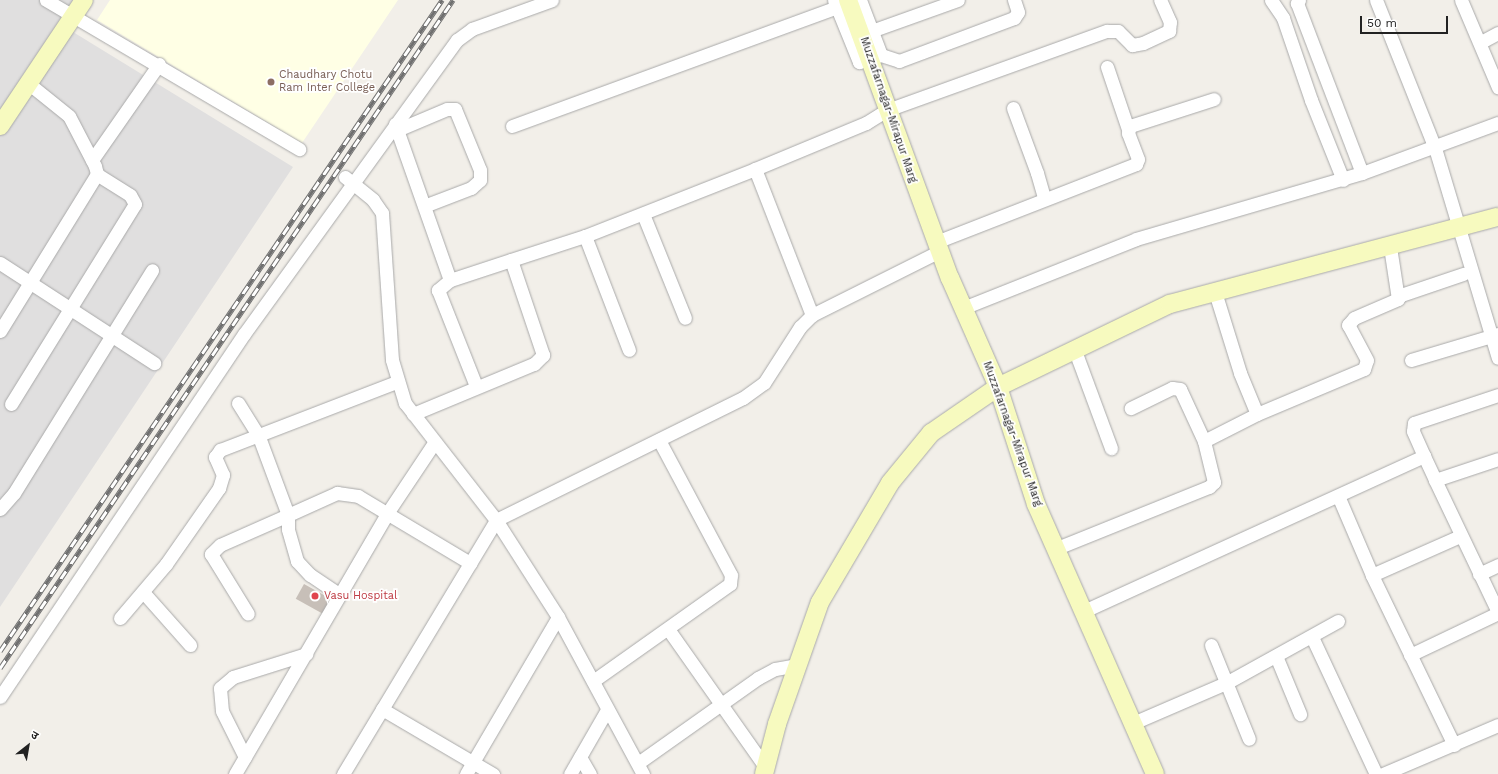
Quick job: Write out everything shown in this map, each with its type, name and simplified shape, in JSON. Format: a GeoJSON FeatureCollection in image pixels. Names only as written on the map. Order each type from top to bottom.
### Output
{"type":"FeatureCollection","features":[{"type":"Feature","properties":{"kind":"main road"},"geometry":{"type":"LineString","coordinates":[[0,104],[69,9],[84,0]]}},
{"type":"Feature","properties":{"kind":"main road","name":"Muzzafarnagar-Mirapur Marg"},"geometry":{"type":"LineString","coordinates":[[840,2],[876,56],[887,110],[938,247],[998,387],[1036,504],[1134,723],[1155,774]]}},
{"type":"Feature","properties":{"kind":"main road"},"geometry":{"type":"LineString","coordinates":[[0,126],[28,83],[69,9]]}},
{"type":"Feature","properties":{"kind":"main road"},"geometry":{"type":"LineString","coordinates":[[765,771],[798,665],[820,602],[890,483],[931,433],[998,387],[1074,348],[1170,304],[1390,247],[1458,226],[1498,217]]}},
{"type":"Feature","properties":{"kind":"street"},"geometry":{"type":"LineString","coordinates":[[46,0],[69,9],[299,149]]}},
{"type":"Feature","properties":{"kind":"street"},"geometry":{"type":"LineString","coordinates":[[0,698],[349,180],[396,127],[457,40],[465,33],[552,0]]}},
{"type":"Feature","properties":{"kind":"street"},"geometry":{"type":"LineString","coordinates":[[860,0],[874,30],[876,56],[899,61],[1014,18],[1018,12],[1014,0]]}},
{"type":"Feature","properties":{"kind":"street"},"geometry":{"type":"LineString","coordinates":[[874,30],[958,0]]}},
{"type":"Feature","properties":{"kind":"street"},"geometry":{"type":"LineString","coordinates":[[476,386],[439,293],[440,287],[450,280],[585,236],[755,169],[866,123],[887,110],[1107,32],[1118,32],[1132,45],[1143,43],[1169,31],[1170,22],[1160,0]]}},
{"type":"Feature","properties":{"kind":"street"},"geometry":{"type":"LineString","coordinates":[[1271,0],[1281,13],[1310,100],[1342,180]]}},
{"type":"Feature","properties":{"kind":"street"},"geometry":{"type":"LineString","coordinates":[[1299,0],[1297,3],[1362,174]]}},
{"type":"Feature","properties":{"kind":"street"},"geometry":{"type":"LineString","coordinates":[[1376,0],[1435,148],[1458,226],[1494,335],[1498,358]]}},
{"type":"Feature","properties":{"kind":"street"},"geometry":{"type":"LineString","coordinates":[[1461,0],[1481,42],[1498,87]]}},
{"type":"Feature","properties":{"kind":"street"},"geometry":{"type":"LineString","coordinates":[[512,126],[840,2]]}},
{"type":"Feature","properties":{"kind":"street"},"geometry":{"type":"LineString","coordinates":[[1481,42],[1498,33]]}},
{"type":"Feature","properties":{"kind":"street"},"geometry":{"type":"LineString","coordinates":[[92,160],[158,64]]}},
{"type":"Feature","properties":{"kind":"street"},"geometry":{"type":"LineString","coordinates":[[343,774],[496,520],[742,398],[760,386],[812,314],[938,247],[1044,198],[1137,164],[1128,129],[1107,67]]}},
{"type":"Feature","properties":{"kind":"street"},"geometry":{"type":"LineString","coordinates":[[11,404],[135,202],[130,195],[97,174],[92,160],[83,143],[61,107],[28,83]]}},
{"type":"Feature","properties":{"kind":"street"},"geometry":{"type":"LineString","coordinates":[[1128,129],[1214,99]]}},
{"type":"Feature","properties":{"kind":"street"},"geometry":{"type":"LineString","coordinates":[[1012,108],[1037,173],[1044,198]]}},
{"type":"Feature","properties":{"kind":"street"},"geometry":{"type":"LineString","coordinates":[[396,127],[447,109],[455,109],[480,170],[480,180],[471,188],[424,206]]}},
{"type":"Feature","properties":{"kind":"street"},"geometry":{"type":"LineString","coordinates":[[963,308],[1136,239],[1362,174],[1435,148],[1498,123]]}},
{"type":"Feature","properties":{"kind":"street"},"geometry":{"type":"LineString","coordinates":[[396,127],[450,280]]}},
{"type":"Feature","properties":{"kind":"street"},"geometry":{"type":"LineString","coordinates":[[83,143],[105,143]]}},
{"type":"Feature","properties":{"kind":"street"},"geometry":{"type":"LineString","coordinates":[[755,169],[812,314]]}},
{"type":"Feature","properties":{"kind":"street"},"geometry":{"type":"LineString","coordinates":[[0,331],[97,174]]}},
{"type":"Feature","properties":{"kind":"street"},"geometry":{"type":"LineString","coordinates":[[349,180],[373,200],[383,217],[389,330],[396,382],[413,414],[434,443],[496,520],[558,617],[640,769],[721,704],[767,672],[798,665]]}},
{"type":"Feature","properties":{"kind":"street"},"geometry":{"type":"LineString","coordinates":[[643,214],[685,318]]}},
{"type":"Feature","properties":{"kind":"street"},"geometry":{"type":"LineString","coordinates":[[585,236],[629,350]]}},
{"type":"Feature","properties":{"kind":"street"},"geometry":{"type":"LineString","coordinates":[[1390,247],[1398,296]]}},
{"type":"Feature","properties":{"kind":"street"},"geometry":{"type":"LineString","coordinates":[[413,414],[476,386],[534,364],[543,355],[511,260]]}},
{"type":"Feature","properties":{"kind":"street"},"geometry":{"type":"LineString","coordinates":[[0,263],[111,337],[154,363]]}},
{"type":"Feature","properties":{"kind":"street"},"geometry":{"type":"LineString","coordinates":[[0,508],[14,493],[152,270]]}},
{"type":"Feature","properties":{"kind":"street"},"geometry":{"type":"LineString","coordinates":[[1204,441],[1257,414],[1364,369],[1367,360],[1349,328],[1350,321],[1395,301],[1398,296],[1463,274]]}},
{"type":"Feature","properties":{"kind":"street"},"geometry":{"type":"LineString","coordinates":[[1215,292],[1240,373],[1257,414]]}},
{"type":"Feature","properties":{"kind":"street"},"geometry":{"type":"LineString","coordinates":[[1411,360],[1494,335]]}},
{"type":"Feature","properties":{"kind":"street"},"geometry":{"type":"LineString","coordinates":[[1074,348],[1111,448]]}},
{"type":"Feature","properties":{"kind":"street"},"geometry":{"type":"LineString","coordinates":[[120,618],[143,592],[221,484],[223,475],[215,456],[217,452],[259,437],[396,382]]}},
{"type":"Feature","properties":{"kind":"street"},"geometry":{"type":"LineString","coordinates":[[1056,548],[1209,487],[1214,478],[1204,441],[1180,389],[1172,388],[1131,408]]}},
{"type":"Feature","properties":{"kind":"street"},"geometry":{"type":"LineString","coordinates":[[1410,655],[1498,613],[1460,536],[1424,456],[1414,431],[1414,423],[1498,395]]}},
{"type":"Feature","properties":{"kind":"street"},"geometry":{"type":"LineString","coordinates":[[238,403],[259,437],[288,515],[290,542],[297,561],[310,575],[340,595]]}},
{"type":"Feature","properties":{"kind":"street"},"geometry":{"type":"LineString","coordinates":[[593,681],[728,587],[731,574],[659,440]]}},
{"type":"Feature","properties":{"kind":"street"},"geometry":{"type":"LineString","coordinates":[[235,774],[388,512],[434,443]]}},
{"type":"Feature","properties":{"kind":"street"},"geometry":{"type":"LineString","coordinates":[[1084,611],[1339,498],[1424,456]]}},
{"type":"Feature","properties":{"kind":"street"},"geometry":{"type":"LineString","coordinates":[[1435,480],[1498,459]]}},
{"type":"Feature","properties":{"kind":"street"},"geometry":{"type":"LineString","coordinates":[[248,614],[211,554],[220,545],[342,492],[358,496],[388,512],[470,563]]}},
{"type":"Feature","properties":{"kind":"street"},"geometry":{"type":"LineString","coordinates":[[1339,498],[1372,575],[1454,745]]}},
{"type":"Feature","properties":{"kind":"street"},"geometry":{"type":"LineString","coordinates":[[1372,575],[1460,536]]}},
{"type":"Feature","properties":{"kind":"street"},"geometry":{"type":"LineString","coordinates":[[1479,574],[1498,565]]}},
{"type":"Feature","properties":{"kind":"street"},"geometry":{"type":"LineString","coordinates":[[143,592],[190,645]]}},
{"type":"Feature","properties":{"kind":"street"},"geometry":{"type":"LineString","coordinates":[[470,768],[558,617]]}},
{"type":"Feature","properties":{"kind":"street"},"geometry":{"type":"LineString","coordinates":[[1134,723],[1226,683],[1312,637],[1338,621]]}},
{"type":"Feature","properties":{"kind":"street"},"geometry":{"type":"LineString","coordinates":[[668,629],[721,704],[765,771]]}},
{"type":"Feature","properties":{"kind":"street"},"geometry":{"type":"LineString","coordinates":[[1312,637],[1376,774]]}},
{"type":"Feature","properties":{"kind":"street"},"geometry":{"type":"LineString","coordinates":[[1211,645],[1248,739]]}},
{"type":"Feature","properties":{"kind":"street"},"geometry":{"type":"LineString","coordinates":[[245,757],[222,711],[220,688],[233,677],[306,654]]}},
{"type":"Feature","properties":{"kind":"street"},"geometry":{"type":"LineString","coordinates":[[1276,656],[1300,714]]}},
{"type":"Feature","properties":{"kind":"street"},"geometry":{"type":"LineString","coordinates":[[382,709],[470,768],[493,774]]}},
{"type":"Feature","properties":{"kind":"street"},"geometry":{"type":"LineString","coordinates":[[570,774],[607,710]]}},
{"type":"Feature","properties":{"kind":"street"},"geometry":{"type":"LineString","coordinates":[[1383,774],[1498,725]]}},
{"type":"Feature","properties":{"kind":"street"},"geometry":{"type":"LineString","coordinates":[[580,757],[590,774]]}},
{"type":"Feature","properties":{"kind":"shaded area"},"geometry":{"type":"Polygon","coordinates":[[[0,0],[75,0],[60,24],[293,167],[0,607],[0,0]]]}},
{"type":"Feature","properties":{"kind":"shaded area","name":"Chaudhary Chotu Ram Inter College"},"geometry":{"type":"Polygon","coordinates":[[[110,0],[398,0],[302,143],[97,20],[110,0]]]}},
{"type":"Feature","properties":{"kind":"building"},"geometry":{"type":"Polygon","coordinates":[[[304,584],[335,601],[326,616],[296,599],[304,584]]]}},
{"type":"Feature","properties":{"kind":"railway"},"geometry":{"type":"LineString","coordinates":[[0,651],[442,0]]}},
{"type":"Feature","properties":{"kind":"railway"},"geometry":{"type":"LineString","coordinates":[[0,668],[453,0]]}},
{"type":"Feature","properties":{"kind":"place","name":"Chaudhary Chotu Ram Inter College"},"geometry":{"type":"Point","coordinates":[271,82]}},
{"type":"Feature","properties":{"kind":"place","name":"Vasu Hospital"},"geometry":{"type":"Point","coordinates":[315,596]}}]}
